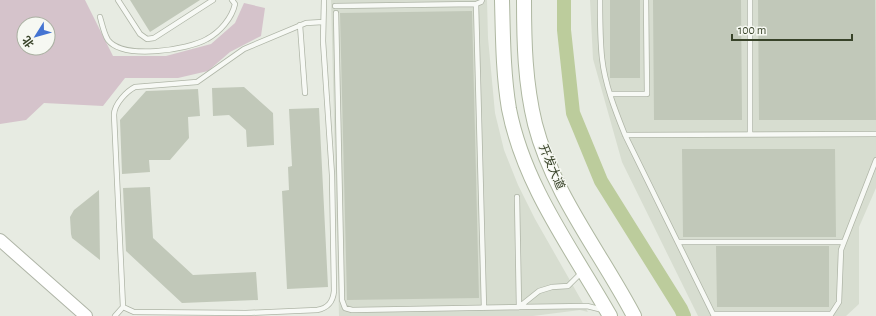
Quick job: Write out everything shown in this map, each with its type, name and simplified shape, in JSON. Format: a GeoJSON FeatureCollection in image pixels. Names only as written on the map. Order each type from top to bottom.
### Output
{"type":"FeatureCollection","features":[{"type":"Feature","properties":{"kind":"main road","name":"开发大道"},"geometry":{"type":"LineString","coordinates":[[502,0],[504,68],[510,110],[517,138],[528,171],[537,190],[608,314]]}},
{"type":"Feature","properties":{"kind":"main road","name":"开发大道"},"geometry":{"type":"LineString","coordinates":[[524,0],[524,46],[527,86],[541,144],[566,199],[634,316]]}},
{"type":"Feature","properties":{"kind":"main road"},"geometry":{"type":"LineString","coordinates":[[0,240],[86,316]]}},
{"type":"Feature","properties":{"kind":"main road"},"geometry":{"type":"LineString","coordinates":[[0,251],[73,316]]}},
{"type":"Feature","properties":{"kind":"lane"},"geometry":{"type":"LineString","coordinates":[[118,0],[140,34],[147,39],[154,38],[213,0]]}},
{"type":"Feature","properties":{"kind":"lane"},"geometry":{"type":"LineString","coordinates":[[100,17],[108,40],[114,45],[127,51],[160,51],[191,46],[207,39],[220,29],[234,12],[235,4],[232,0]]}},
{"type":"Feature","properties":{"kind":"lane"},"geometry":{"type":"LineString","coordinates":[[123,307],[134,312],[246,313],[317,310],[325,308],[330,303],[334,296],[332,175],[323,53],[324,0]]}},
{"type":"Feature","properties":{"kind":"lane"},"geometry":{"type":"LineString","coordinates":[[336,6],[476,4],[482,0]]}},
{"type":"Feature","properties":{"kind":"lane"},"geometry":{"type":"LineString","coordinates":[[600,0],[602,59],[610,94],[625,134],[714,315],[831,315],[839,302],[840,259],[843,242],[876,160]]}},
{"type":"Feature","properties":{"kind":"lane"},"geometry":{"type":"LineString","coordinates":[[610,94],[647,94],[646,0]]}},
{"type":"Feature","properties":{"kind":"lane"},"geometry":{"type":"LineString","coordinates":[[750,0],[750,134]]}},
{"type":"Feature","properties":{"kind":"lane"},"geometry":{"type":"LineString","coordinates":[[476,4],[484,308]]}},
{"type":"Feature","properties":{"kind":"lane"},"geometry":{"type":"LineString","coordinates":[[336,13],[343,304],[345,308],[352,310],[587,306],[608,314]]}},
{"type":"Feature","properties":{"kind":"lane"},"geometry":{"type":"LineString","coordinates":[[115,316],[123,307],[114,115],[116,106],[135,86],[197,82],[244,49],[300,25],[312,22],[323,22]]}},
{"type":"Feature","properties":{"kind":"lane"},"geometry":{"type":"LineString","coordinates":[[300,25],[305,93]]}},
{"type":"Feature","properties":{"kind":"lane"},"geometry":{"type":"LineString","coordinates":[[625,134],[876,134]]}},
{"type":"Feature","properties":{"kind":"lane"},"geometry":{"type":"LineString","coordinates":[[517,197],[519,307]]}},
{"type":"Feature","properties":{"kind":"lane"},"geometry":{"type":"LineString","coordinates":[[678,242],[843,242]]}},
{"type":"Feature","properties":{"kind":"lane"},"geometry":{"type":"LineString","coordinates":[[519,307],[539,291],[552,287],[568,286],[583,270]]}},
{"type":"Feature","properties":{"kind":"shaded area"},"geometry":{"type":"Polygon","coordinates":[[[0,0],[85,0],[113,56],[166,56],[211,44],[235,23],[244,3],[265,8],[261,36],[230,52],[208,71],[178,78],[125,78],[103,106],[44,103],[26,120],[0,124],[0,0]]]}},
{"type":"Feature","properties":{"kind":"shaded area"},"geometry":{"type":"Polygon","coordinates":[[[331,0],[487,0],[488,38],[495,113],[504,150],[518,185],[535,219],[588,312],[580,310],[533,316],[339,316],[331,0]]]}},
{"type":"Feature","properties":{"kind":"shaded area"},"geometry":{"type":"Polygon","coordinates":[[[590,0],[876,0],[876,188],[859,227],[859,304],[846,316],[698,316],[622,162],[593,59],[590,0]]]}},
{"type":"Feature","properties":{"kind":"building"},"geometry":{"type":"Polygon","coordinates":[[[130,0],[200,0],[150,32],[130,0]]]}},
{"type":"Feature","properties":{"kind":"building"},"geometry":{"type":"Polygon","coordinates":[[[610,0],[640,0],[640,78],[610,78],[610,0]]]}},
{"type":"Feature","properties":{"kind":"building"},"geometry":{"type":"Polygon","coordinates":[[[653,0],[741,0],[742,120],[654,120],[653,0]]]}},
{"type":"Feature","properties":{"kind":"building"},"geometry":{"type":"Polygon","coordinates":[[[758,0],[875,0],[876,120],[759,120],[758,0]]]}},
{"type":"Feature","properties":{"kind":"building"},"geometry":{"type":"Polygon","coordinates":[[[472,11],[479,298],[347,300],[340,13],[472,11]]]}},
{"type":"Feature","properties":{"kind":"building"},"geometry":{"type":"Polygon","coordinates":[[[244,87],[273,113],[274,145],[247,147],[246,130],[229,115],[213,116],[212,88],[244,87]]]}},
{"type":"Feature","properties":{"kind":"building"},"geometry":{"type":"Polygon","coordinates":[[[198,89],[200,116],[188,117],[189,138],[170,160],[149,160],[150,172],[122,174],[120,120],[146,91],[198,89]]]}},
{"type":"Feature","properties":{"kind":"building"},"geometry":{"type":"Polygon","coordinates":[[[319,108],[328,287],[287,289],[282,191],[289,190],[288,167],[292,166],[289,109],[319,108]]]}},
{"type":"Feature","properties":{"kind":"building"},"geometry":{"type":"Polygon","coordinates":[[[682,149],[835,149],[836,237],[683,237],[682,149]]]}},
{"type":"Feature","properties":{"kind":"building"},"geometry":{"type":"Polygon","coordinates":[[[150,187],[153,238],[193,275],[256,272],[258,300],[182,303],[126,251],[123,188],[150,187]]]}},
{"type":"Feature","properties":{"kind":"building"},"geometry":{"type":"Polygon","coordinates":[[[99,190],[100,260],[72,238],[70,217],[74,210],[99,190]]]}},
{"type":"Feature","properties":{"kind":"building"},"geometry":{"type":"Polygon","coordinates":[[[716,246],[829,246],[829,307],[717,307],[716,246]]]}},
{"type":"Feature","properties":{"kind":"waterway"},"geometry":{"type":"LineString","coordinates":[[564,0],[564,30],[573,113],[601,181],[684,316]]}}]}
